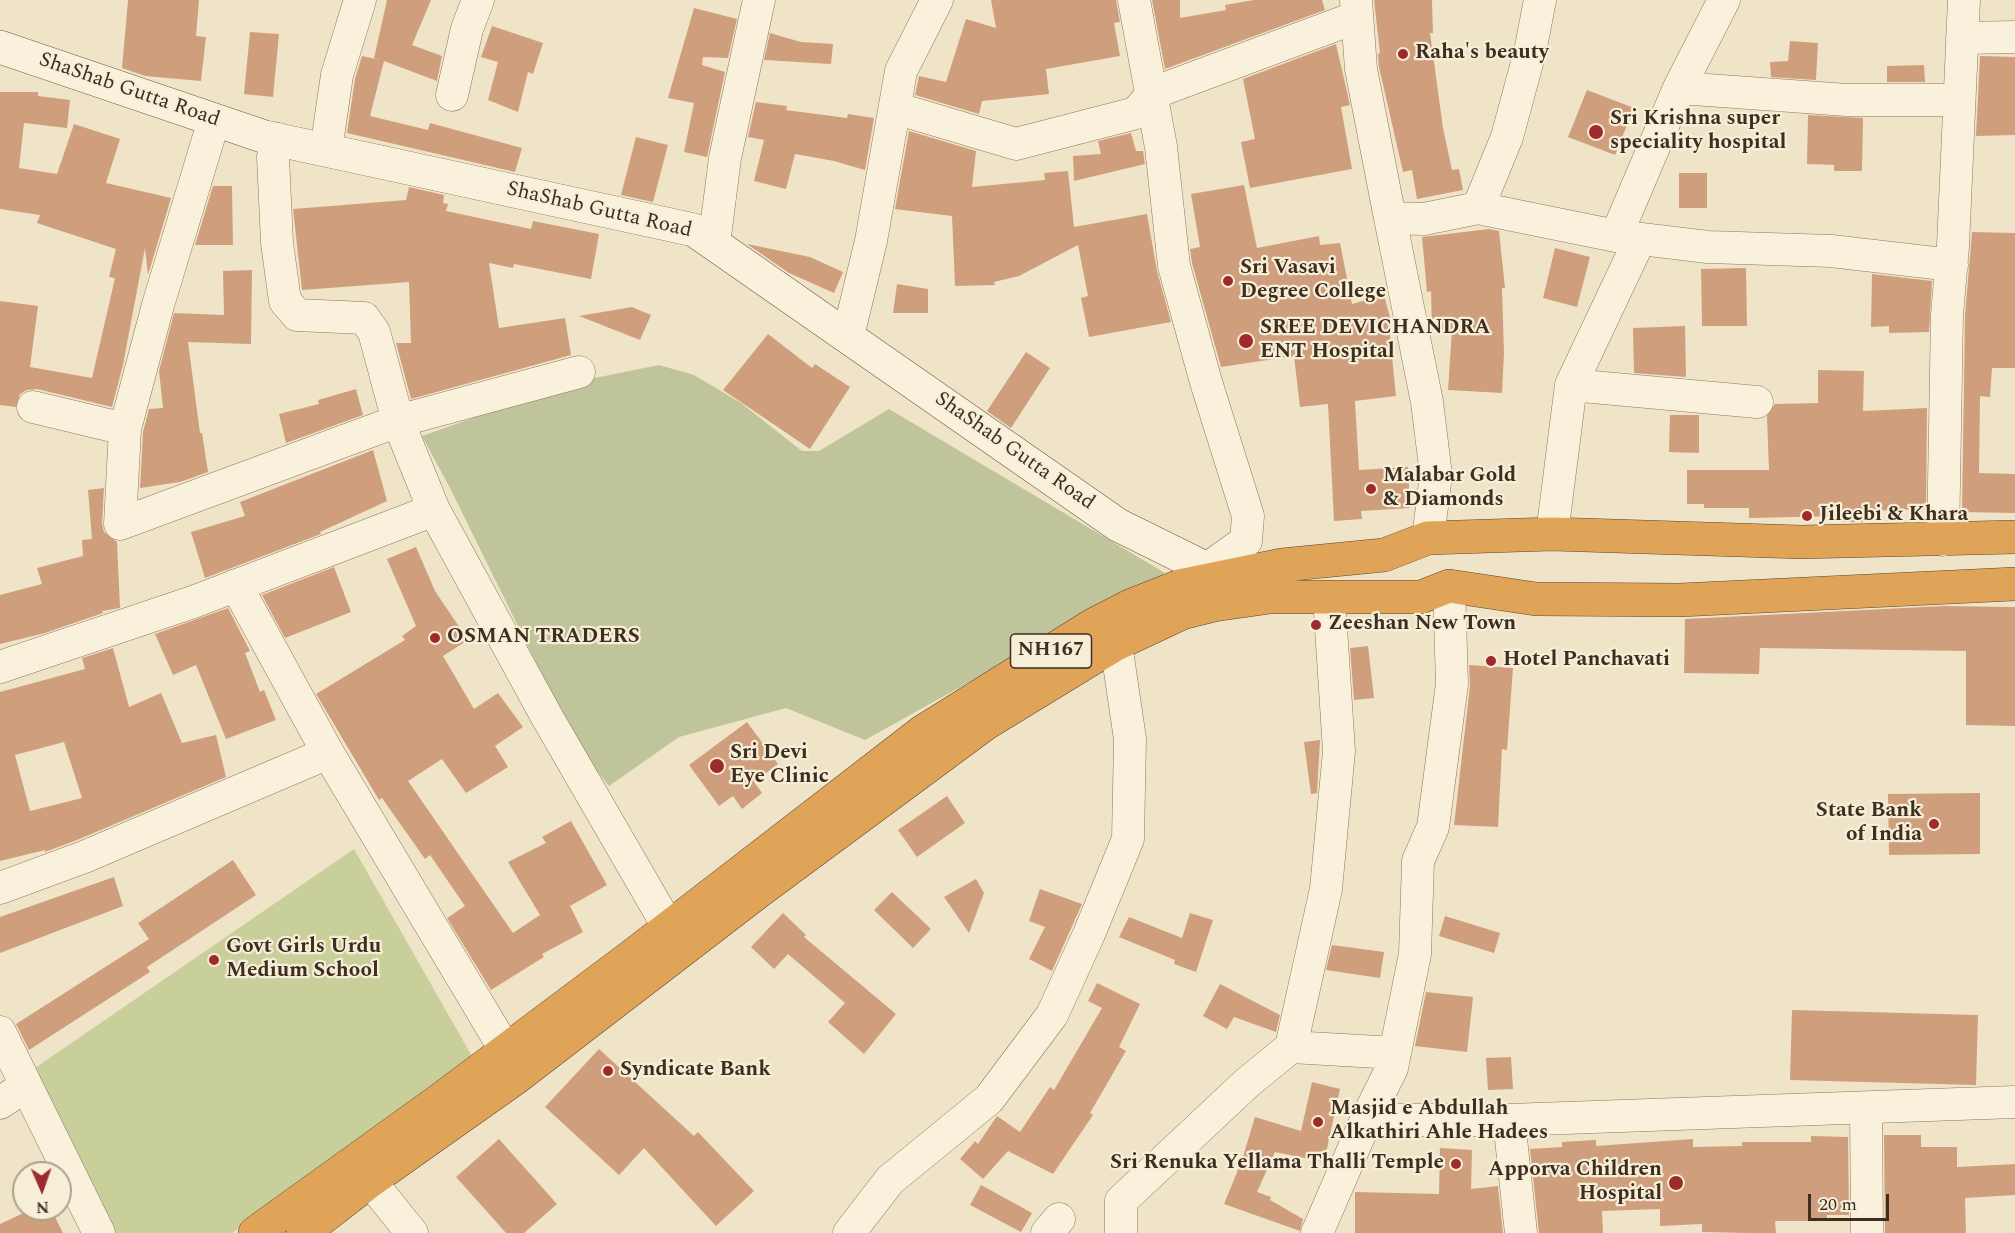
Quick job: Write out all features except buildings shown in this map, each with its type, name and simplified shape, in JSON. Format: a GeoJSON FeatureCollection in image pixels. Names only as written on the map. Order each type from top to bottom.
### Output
{"type":"FeatureCollection","features":[{"type":"Feature","properties":{"kind":"highway","name":"NH167"},"geometry":{"type":"LineString","coordinates":[[255,1233],[506,1051],[922,732],[1093,625],[1132,605],[1212,573],[1384,555],[1428,538],[1552,534],[1801,542],[2015,537]]}},
{"type":"Feature","properties":{"kind":"highway","name":"NH167"},"geometry":{"type":"LineString","coordinates":[[303,1233],[370,1181],[518,1077],[758,892],[985,724],[1116,644],[1182,613],[1252,599],[1298,595],[1421,597],[1449,586],[1536,599],[1680,600],[2015,584]]}},
{"type":"Feature","properties":{"kind":"street"},"geometry":{"type":"LineString","coordinates":[[326,150],[337,75],[360,0]]}},
{"type":"Feature","properties":{"kind":"street"},"geometry":{"type":"LineString","coordinates":[[452,95],[467,29],[478,0]]}},
{"type":"Feature","properties":{"kind":"street"},"geometry":{"type":"LineString","coordinates":[[714,244],[725,158],[759,0]]}},
{"type":"Feature","properties":{"kind":"street"},"geometry":{"type":"LineString","coordinates":[[848,336],[871,242],[901,71],[938,0]]}},
{"type":"Feature","properties":{"kind":"street"},"geometry":{"type":"LineString","coordinates":[[1134,0],[1153,93],[1174,266],[1206,382],[1248,516],[1246,540],[1212,573]]}},
{"type":"Feature","properties":{"kind":"street"},"geometry":{"type":"LineString","coordinates":[[1478,208],[1507,137],[1530,52],[1540,0]]}},
{"type":"Feature","properties":{"kind":"street"},"geometry":{"type":"LineString","coordinates":[[1552,534],[1571,385],[1628,238],[1679,88],[1724,0]]}},
{"type":"Feature","properties":{"kind":"street"},"geometry":{"type":"LineString","coordinates":[[1943,540],[1946,338],[1952,265],[1964,0]]}},
{"type":"Feature","properties":{"kind":"street"},"geometry":{"type":"LineString","coordinates":[[895,108],[1016,144],[1136,113],[1153,93],[1356,8],[1361,69],[1427,402],[1436,475],[1428,538]]}},
{"type":"Feature","properties":{"kind":"street"},"geometry":{"type":"LineString","coordinates":[[1962,38],[2015,37]]}},
{"type":"Feature","properties":{"kind":"street","name":"ShaShab Gutta Road"},"geometry":{"type":"LineString","coordinates":[[0,47],[214,120],[278,139],[694,230],[1118,525],[1212,573],[1252,599]]}},
{"type":"Feature","properties":{"kind":"street"},"geometry":{"type":"LineString","coordinates":[[1679,88],[1847,100],[1959,100]]}},
{"type":"Feature","properties":{"kind":"street"},"geometry":{"type":"LineString","coordinates":[[214,120],[158,305],[125,429],[120,524],[398,421],[579,372]]}},
{"type":"Feature","properties":{"kind":"street"},"geometry":{"type":"LineString","coordinates":[[278,139],[273,157],[277,243],[285,301],[297,315],[364,318],[374,332],[398,421],[434,510],[547,717],[669,928]]}},
{"type":"Feature","properties":{"kind":"street"},"geometry":{"type":"LineString","coordinates":[[1390,218],[1424,219],[1478,208],[1628,238],[1708,247],[1831,251],[1952,265]]}},
{"type":"Feature","properties":{"kind":"street"},"geometry":{"type":"LineString","coordinates":[[1571,385],[1757,402]]}},
{"type":"Feature","properties":{"kind":"street"},"geometry":{"type":"LineString","coordinates":[[33,407],[125,429]]}},
{"type":"Feature","properties":{"kind":"street"},"geometry":{"type":"LineString","coordinates":[[0,667],[236,585],[434,510]]}},
{"type":"Feature","properties":{"kind":"street"},"geometry":{"type":"LineString","coordinates":[[236,585],[328,753],[506,1051]]}},
{"type":"Feature","properties":{"kind":"street"},"geometry":{"type":"LineString","coordinates":[[1317,1233],[1366,1120],[1392,1068],[1415,954],[1418,861],[1433,827],[1452,684],[1449,586]]}},
{"type":"Feature","properties":{"kind":"street"},"geometry":{"type":"LineString","coordinates":[[1121,1233],[1121,1201],[1247,1083],[1291,1047],[1326,889],[1340,751],[1329,597]]}},
{"type":"Feature","properties":{"kind":"street"},"geometry":{"type":"LineString","coordinates":[[849,1233],[890,1180],[989,1099],[1052,1015],[1089,934],[1128,839],[1130,739],[1116,644]]}},
{"type":"Feature","properties":{"kind":"street"},"geometry":{"type":"LineString","coordinates":[[0,888],[84,857],[328,753]]}},
{"type":"Feature","properties":{"kind":"street"},"geometry":{"type":"LineString","coordinates":[[0,1032],[99,1233]]}},
{"type":"Feature","properties":{"kind":"street"},"geometry":{"type":"LineString","coordinates":[[1291,1047],[1395,1053]]}},
{"type":"Feature","properties":{"kind":"street"},"geometry":{"type":"LineString","coordinates":[[0,1103],[25,1086]]}},
{"type":"Feature","properties":{"kind":"street"},"geometry":{"type":"LineString","coordinates":[[1366,1120],[1509,1120],[2015,1102]]}},
{"type":"Feature","properties":{"kind":"street"},"geometry":{"type":"LineString","coordinates":[[1866,1109],[1868,1233]]}},
{"type":"Feature","properties":{"kind":"street"},"geometry":{"type":"LineString","coordinates":[[1509,1120],[1521,1233]]}},
{"type":"Feature","properties":{"kind":"street"},"geometry":{"type":"LineString","coordinates":[[370,1181],[412,1233]]}},
{"type":"Feature","properties":{"kind":"green space"},"geometry":{"type":"Polygon","coordinates":[[[659,365],[694,375],[741,403],[802,451],[819,451],[889,409],[1165,573],[865,740],[786,708],[679,737],[609,786],[578,748],[422,436],[575,382],[659,365]]]}},
{"type":"Feature","properties":{"kind":"green space","name":"Govt Girls Urdu Medium School"},"geometry":{"type":"Polygon","coordinates":[[[354,849],[473,1058],[232,1233],[115,1233],[35,1068],[354,849]]]}},
{"type":"Feature","properties":{"kind":"place","name":"Raha's beauty"},"geometry":{"type":"Point","coordinates":[1403,54]}},
{"type":"Feature","properties":{"kind":"place","name":"Sri Krishna super speciality hospital"},"geometry":{"type":"Point","coordinates":[1596,132]}},
{"type":"Feature","properties":{"kind":"place","name":"Sri Vasavi Degree College"},"geometry":{"type":"Point","coordinates":[1228,281]}},
{"type":"Feature","properties":{"kind":"place","name":"SREE DEVICHANDRA ENT Hospital"},"geometry":{"type":"Point","coordinates":[1246,341]}},
{"type":"Feature","properties":{"kind":"place","name":"Malabar Gold & Diamonds"},"geometry":{"type":"Point","coordinates":[1371,489]}},
{"type":"Feature","properties":{"kind":"place","name":"Jileebi & Khara"},"geometry":{"type":"Point","coordinates":[1807,516]}},
{"type":"Feature","properties":{"kind":"place","name":"Zeeshan New Town"},"geometry":{"type":"Point","coordinates":[1316,625]}},
{"type":"Feature","properties":{"kind":"place","name":"OSMAN TRADERS"},"geometry":{"type":"Point","coordinates":[435,638]}},
{"type":"Feature","properties":{"kind":"place","name":"Hotel Panchavati"},"geometry":{"type":"Point","coordinates":[1491,661]}},
{"type":"Feature","properties":{"kind":"place","name":"Sri Devi Eye Clinic"},"geometry":{"type":"Point","coordinates":[717,766]}},
{"type":"Feature","properties":{"kind":"place","name":"State Bank of India"},"geometry":{"type":"Point","coordinates":[1934,824]}},
{"type":"Feature","properties":{"kind":"place","name":"Govt Girls Urdu Medium School"},"geometry":{"type":"Point","coordinates":[214,960]}},
{"type":"Feature","properties":{"kind":"place","name":"Syndicate Bank"},"geometry":{"type":"Point","coordinates":[608,1071]}},
{"type":"Feature","properties":{"kind":"place","name":"Masjid e Abdullah Alkathiri Ahle Hadees"},"geometry":{"type":"Point","coordinates":[1318,1122]}},
{"type":"Feature","properties":{"kind":"place","name":"Sri Renuka Yellama Thalli Temple"},"geometry":{"type":"Point","coordinates":[1456,1164]}},
{"type":"Feature","properties":{"kind":"place","name":"Apporva Children Hospital"},"geometry":{"type":"Point","coordinates":[1676,1183]}}]}
